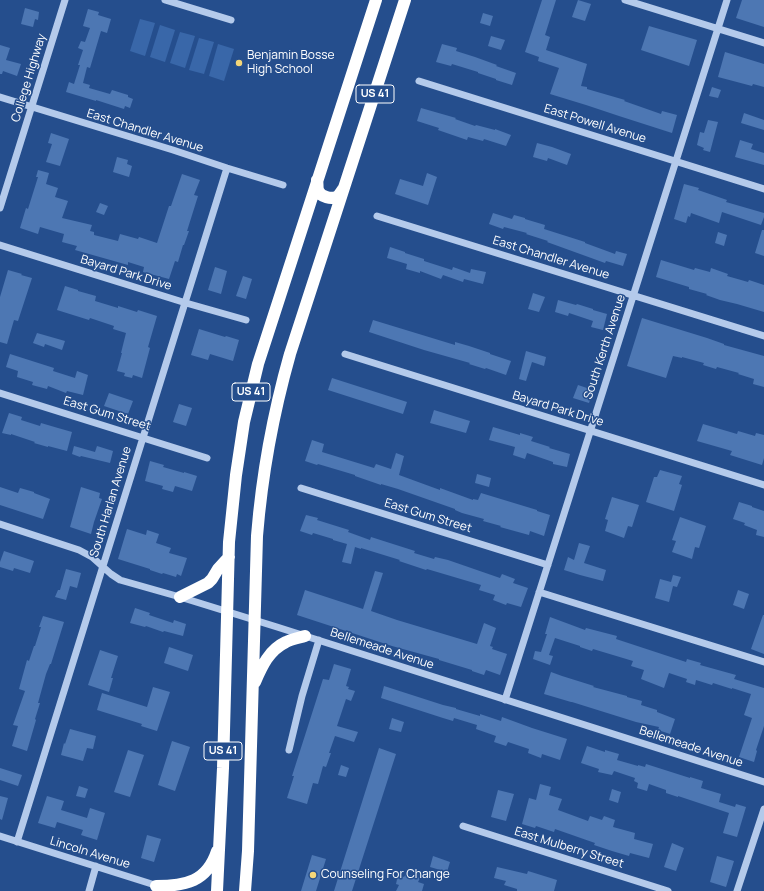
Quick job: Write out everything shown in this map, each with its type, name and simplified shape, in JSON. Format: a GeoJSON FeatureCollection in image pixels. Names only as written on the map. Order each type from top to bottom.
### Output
{"type":"FeatureCollection","features":[{"type":"Feature","properties":{"kind":"highway","name":"US 41"},"geometry":{"type":"LineString","coordinates":[[217,891],[220,842],[230,528],[244,422],[258,364],[376,0]]}},
{"type":"Feature","properties":{"kind":"highway","name":"US 41"},"geometry":{"type":"LineString","coordinates":[[245,891],[248,852],[257,536],[266,460],[280,388],[290,354],[406,0]]}},
{"type":"Feature","properties":{"kind":"highway"},"geometry":{"type":"LineString","coordinates":[[318,180],[318,190],[326,197],[332,198],[338,196],[344,188]]}},
{"type":"Feature","properties":{"kind":"highway"},"geometry":{"type":"LineString","coordinates":[[180,597],[208,583],[229,557]]}},
{"type":"Feature","properties":{"kind":"highway"},"geometry":{"type":"LineString","coordinates":[[253,687],[267,658],[278,647],[287,641],[304,636]]}},
{"type":"Feature","properties":{"kind":"highway"},"geometry":{"type":"LineString","coordinates":[[156,886],[176,885],[193,881],[207,870],[215,856],[220,842]]}},
{"type":"Feature","properties":{"kind":"street","name":"College Highway"},"geometry":{"type":"LineString","coordinates":[[0,208],[65,0]]}},
{"type":"Feature","properties":{"kind":"street"},"geometry":{"type":"LineString","coordinates":[[165,0],[230,20]]}},
{"type":"Feature","properties":{"kind":"street"},"geometry":{"type":"LineString","coordinates":[[624,0],[764,44]]}},
{"type":"Feature","properties":{"kind":"street","name":"South Kerth Avenue"},"geometry":{"type":"LineString","coordinates":[[505,700],[727,0]]}},
{"type":"Feature","properties":{"kind":"street","name":"East Powell Avenue"},"geometry":{"type":"LineString","coordinates":[[419,81],[764,189]]}},
{"type":"Feature","properties":{"kind":"street","name":"East Chandler Avenue"},"geometry":{"type":"LineString","coordinates":[[0,97],[284,185]]}},
{"type":"Feature","properties":{"kind":"street","name":"South Harlan Avenue"},"geometry":{"type":"LineString","coordinates":[[17,842],[227,168]]}},
{"type":"Feature","properties":{"kind":"street","name":"East Chandler Avenue"},"geometry":{"type":"LineString","coordinates":[[377,216],[764,336]]}},
{"type":"Feature","properties":{"kind":"street","name":"Bayard Park Drive"},"geometry":{"type":"LineString","coordinates":[[0,245],[186,303],[246,320]]}},
{"type":"Feature","properties":{"kind":"street","name":"Bayard Park Drive"},"geometry":{"type":"LineString","coordinates":[[344,354],[764,485]]}},
{"type":"Feature","properties":{"kind":"street","name":"East Gum Street"},"geometry":{"type":"LineString","coordinates":[[0,393],[207,458]]}},
{"type":"Feature","properties":{"kind":"street","name":"East Gum Street"},"geometry":{"type":"LineString","coordinates":[[301,488],[548,565]]}},
{"type":"Feature","properties":{"kind":"street","name":"Bellemeade Avenue"},"geometry":{"type":"LineString","coordinates":[[0,524],[79,550],[92,557],[102,567],[120,580],[319,640],[764,782]]}},
{"type":"Feature","properties":{"kind":"street"},"geometry":{"type":"LineString","coordinates":[[539,592],[764,662]]}},
{"type":"Feature","properties":{"kind":"street"},"geometry":{"type":"LineString","coordinates":[[289,750],[302,696],[319,640]]}},
{"type":"Feature","properties":{"kind":"street"},"geometry":{"type":"LineString","coordinates":[[737,891],[764,810]]}},
{"type":"Feature","properties":{"kind":"street","name":"East Mulberry Street"},"geometry":{"type":"LineString","coordinates":[[463,826],[668,891]]}},
{"type":"Feature","properties":{"kind":"street","name":"Lincoln Avenue"},"geometry":{"type":"LineString","coordinates":[[0,836],[174,891]]}},
{"type":"Feature","properties":{"kind":"street"},"geometry":{"type":"LineString","coordinates":[[88,891],[96,866]]}},
{"type":"Feature","properties":{"kind":"shaded area"},"geometry":{"type":"Polygon","coordinates":[[[140,19],[155,23],[145,56],[130,51],[140,19]]]}},
{"type":"Feature","properties":{"kind":"shaded area"},"geometry":{"type":"Polygon","coordinates":[[[160,25],[175,30],[165,62],[150,57],[160,25]]]}},
{"type":"Feature","properties":{"kind":"shaded area"},"geometry":{"type":"Polygon","coordinates":[[[180,32],[195,36],[185,68],[170,63],[180,32]]]}},
{"type":"Feature","properties":{"kind":"shaded area"},"geometry":{"type":"Polygon","coordinates":[[[199,38],[214,42],[204,74],[189,70],[199,38]]]}},
{"type":"Feature","properties":{"kind":"shaded area"},"geometry":{"type":"Polygon","coordinates":[[[218,44],[234,49],[224,81],[209,76],[218,44]]]}},
{"type":"Feature","properties":{"kind":"building"},"geometry":{"type":"Polygon","coordinates":[[[542,0],[556,0],[545,35],[550,37],[546,50],[587,64],[581,86],[625,100],[624,101],[661,114],[662,111],[677,115],[672,133],[550,94],[559,68],[538,61],[539,57],[525,52],[542,0]]]}},
{"type":"Feature","properties":{"kind":"building"},"geometry":{"type":"Polygon","coordinates":[[[578,0],[591,4],[585,21],[572,17],[578,0]]]}},
{"type":"Feature","properties":{"kind":"building"},"geometry":{"type":"Polygon","coordinates":[[[742,0],[764,0],[764,27],[736,18],[742,0]]]}},
{"type":"Feature","properties":{"kind":"building"},"geometry":{"type":"Polygon","coordinates":[[[25,8],[39,12],[38,20],[35,19],[33,27],[21,24],[25,8]]]}},
{"type":"Feature","properties":{"kind":"building"},"geometry":{"type":"Polygon","coordinates":[[[88,9],[99,12],[98,15],[111,19],[107,33],[101,31],[90,68],[87,67],[83,83],[90,85],[89,88],[110,94],[112,90],[128,95],[128,97],[133,99],[130,108],[125,106],[124,109],[66,92],[69,82],[74,84],[83,50],[78,48],[81,41],[85,42],[90,28],[83,26],[88,9]]]}},
{"type":"Feature","properties":{"kind":"building"},"geometry":{"type":"Polygon","coordinates":[[[483,13],[493,16],[490,26],[480,23],[483,13]]]}},
{"type":"Feature","properties":{"kind":"building"},"geometry":{"type":"Polygon","coordinates":[[[649,26],[697,40],[689,66],[641,50],[649,26]]]}},
{"type":"Feature","properties":{"kind":"building"},"geometry":{"type":"Polygon","coordinates":[[[491,36],[505,40],[501,50],[488,46],[491,36]]]}},
{"type":"Feature","properties":{"kind":"building"},"geometry":{"type":"Polygon","coordinates":[[[442,44],[457,48],[456,51],[516,73],[512,85],[452,64],[451,66],[436,62],[442,44]]]}},
{"type":"Feature","properties":{"kind":"building"},"geometry":{"type":"Polygon","coordinates":[[[0,45],[10,48],[6,60],[21,64],[17,76],[3,71],[2,74],[0,74],[0,45]]]}},
{"type":"Feature","properties":{"kind":"building"},"geometry":{"type":"Polygon","coordinates":[[[725,52],[764,64],[764,87],[753,84],[752,86],[718,77],[725,52]]]}},
{"type":"Feature","properties":{"kind":"building"},"geometry":{"type":"Polygon","coordinates":[[[712,87],[721,90],[718,98],[709,96],[712,87]]]}},
{"type":"Feature","properties":{"kind":"building"},"geometry":{"type":"Polygon","coordinates":[[[421,108],[456,118],[455,119],[475,126],[495,129],[511,135],[506,146],[484,139],[483,141],[468,137],[467,140],[438,130],[439,128],[417,121],[421,108]]]}},
{"type":"Feature","properties":{"kind":"building"},"geometry":{"type":"Polygon","coordinates":[[[744,113],[764,120],[764,130],[741,123],[744,113]]]}},
{"type":"Feature","properties":{"kind":"building"},"geometry":{"type":"Polygon","coordinates":[[[708,120],[718,122],[710,152],[703,150],[704,148],[697,145],[700,132],[704,133],[708,120]]]}},
{"type":"Feature","properties":{"kind":"building"},"geometry":{"type":"Polygon","coordinates":[[[51,133],[69,139],[60,166],[46,162],[52,144],[48,143],[51,133]]]}},
{"type":"Feature","properties":{"kind":"building"},"geometry":{"type":"Polygon","coordinates":[[[740,140],[753,144],[751,149],[764,153],[764,165],[735,157],[740,140]]]}},
{"type":"Feature","properties":{"kind":"building"},"geometry":{"type":"Polygon","coordinates":[[[537,143],[571,154],[567,165],[548,158],[547,161],[533,157],[537,143]]]}},
{"type":"Feature","properties":{"kind":"building"},"geometry":{"type":"Polygon","coordinates":[[[117,157],[128,160],[127,164],[132,166],[129,177],[113,172],[117,157]]]}},
{"type":"Feature","properties":{"kind":"building"},"geometry":{"type":"Polygon","coordinates":[[[38,170],[49,173],[46,184],[58,188],[55,197],[68,201],[62,218],[92,225],[90,231],[94,232],[94,235],[118,241],[120,234],[138,239],[139,237],[157,243],[169,206],[171,206],[182,174],[200,180],[194,195],[198,196],[187,231],[189,231],[178,262],[175,261],[169,279],[143,272],[144,267],[128,262],[128,265],[75,250],[77,246],[62,242],[64,234],[40,227],[38,234],[20,228],[26,208],[28,209],[38,177],[36,177],[38,170]]]}},
{"type":"Feature","properties":{"kind":"building"},"geometry":{"type":"Polygon","coordinates":[[[427,173],[437,177],[428,205],[395,194],[400,179],[423,186],[427,173]]]}},
{"type":"Feature","properties":{"kind":"building"},"geometry":{"type":"Polygon","coordinates":[[[684,184],[699,188],[698,190],[727,200],[726,202],[764,213],[761,225],[722,212],[719,223],[691,213],[690,217],[688,216],[686,223],[674,219],[684,184]]]}},
{"type":"Feature","properties":{"kind":"building"},"geometry":{"type":"Polygon","coordinates":[[[100,203],[108,206],[104,215],[96,212],[100,203]]]}},
{"type":"Feature","properties":{"kind":"building"},"geometry":{"type":"Polygon","coordinates":[[[493,213],[512,219],[514,215],[525,218],[545,225],[544,229],[585,242],[615,254],[616,251],[627,254],[623,266],[606,261],[605,263],[526,234],[527,233],[504,227],[503,229],[489,224],[493,213]]]}},
{"type":"Feature","properties":{"kind":"building"},"geometry":{"type":"Polygon","coordinates":[[[762,230],[764,230],[764,256],[755,253],[762,230]]]}},
{"type":"Feature","properties":{"kind":"building"},"geometry":{"type":"Polygon","coordinates":[[[718,232],[727,235],[724,246],[715,243],[718,232]]]}},
{"type":"Feature","properties":{"kind":"building"},"geometry":{"type":"Polygon","coordinates":[[[390,247],[424,259],[424,261],[452,270],[453,267],[470,273],[471,269],[486,272],[483,284],[464,279],[463,282],[443,275],[441,279],[420,271],[420,273],[406,269],[407,264],[387,258],[390,247]]]}},
{"type":"Feature","properties":{"kind":"building"},"geometry":{"type":"Polygon","coordinates":[[[661,260],[694,270],[695,268],[710,272],[711,268],[728,274],[727,276],[748,282],[749,280],[764,285],[764,312],[720,300],[706,295],[707,294],[689,289],[689,287],[656,277],[661,260]]]}},
{"type":"Feature","properties":{"kind":"building"},"geometry":{"type":"Polygon","coordinates":[[[215,267],[227,271],[221,294],[208,290],[215,267]]]}},
{"type":"Feature","properties":{"kind":"building"},"geometry":{"type":"Polygon","coordinates":[[[8,270],[32,278],[18,321],[14,320],[7,344],[0,342],[0,297],[8,270]]]}},
{"type":"Feature","properties":{"kind":"building"},"geometry":{"type":"Polygon","coordinates":[[[243,276],[252,279],[246,299],[236,296],[243,276]]]}},
{"type":"Feature","properties":{"kind":"building"},"geometry":{"type":"Polygon","coordinates":[[[65,286],[96,296],[95,301],[118,308],[118,306],[137,312],[138,310],[157,316],[148,347],[150,348],[142,378],[133,375],[132,378],[124,376],[125,373],[117,371],[126,333],[113,329],[114,326],[90,318],[89,320],[57,310],[65,286]]]}},
{"type":"Feature","properties":{"kind":"building"},"geometry":{"type":"Polygon","coordinates":[[[533,293],[545,297],[539,312],[528,309],[533,293]]]}},
{"type":"Feature","properties":{"kind":"building"},"geometry":{"type":"Polygon","coordinates":[[[558,300],[577,304],[607,314],[603,330],[591,327],[593,321],[569,313],[568,316],[555,312],[558,300]]]}},
{"type":"Feature","properties":{"kind":"building"},"geometry":{"type":"Polygon","coordinates":[[[642,318],[707,338],[724,345],[764,356],[764,387],[753,384],[754,379],[738,374],[739,373],[717,367],[716,369],[703,365],[704,363],[682,357],[673,356],[666,378],[627,366],[642,318]]]}},
{"type":"Feature","properties":{"kind":"building"},"geometry":{"type":"Polygon","coordinates":[[[373,320],[455,345],[455,342],[469,346],[511,361],[506,375],[486,368],[485,369],[369,332],[373,320]]]}},
{"type":"Feature","properties":{"kind":"building"},"geometry":{"type":"Polygon","coordinates":[[[199,329],[239,340],[233,361],[210,354],[208,360],[191,355],[199,329]]]}},
{"type":"Feature","properties":{"kind":"building"},"geometry":{"type":"Polygon","coordinates":[[[37,333],[65,341],[62,350],[45,344],[44,347],[33,343],[37,333]]]}},
{"type":"Feature","properties":{"kind":"building"},"geometry":{"type":"Polygon","coordinates":[[[526,351],[546,357],[544,366],[532,362],[526,381],[519,379],[526,351]]]}},
{"type":"Feature","properties":{"kind":"building"},"geometry":{"type":"Polygon","coordinates":[[[10,354],[54,368],[53,371],[75,378],[77,371],[88,375],[83,395],[67,391],[66,393],[48,386],[47,389],[32,385],[33,382],[17,377],[18,371],[6,367],[10,354]]]}},
{"type":"Feature","properties":{"kind":"building"},"geometry":{"type":"Polygon","coordinates":[[[332,378],[407,402],[403,414],[328,390],[332,378]]]}},
{"type":"Feature","properties":{"kind":"building"},"geometry":{"type":"Polygon","coordinates":[[[578,385],[593,390],[589,403],[573,398],[578,385]]]}},
{"type":"Feature","properties":{"kind":"building"},"geometry":{"type":"Polygon","coordinates":[[[109,393],[133,401],[128,414],[104,406],[109,393]]]}},
{"type":"Feature","properties":{"kind":"building"},"geometry":{"type":"Polygon","coordinates":[[[179,404],[192,408],[186,426],[173,422],[179,404]]]}},
{"type":"Feature","properties":{"kind":"building"},"geometry":{"type":"Polygon","coordinates":[[[434,410],[470,421],[466,433],[430,423],[434,410]]]}},
{"type":"Feature","properties":{"kind":"building"},"geometry":{"type":"Polygon","coordinates":[[[9,413],[22,417],[21,420],[40,426],[41,423],[72,432],[67,451],[34,443],[35,442],[11,434],[2,433],[9,413]]]}},
{"type":"Feature","properties":{"kind":"building"},"geometry":{"type":"Polygon","coordinates":[[[703,424],[737,434],[738,431],[755,436],[756,433],[764,435],[764,458],[762,465],[730,455],[732,451],[697,441],[703,424]]]}},
{"type":"Feature","properties":{"kind":"building"},"geometry":{"type":"Polygon","coordinates":[[[493,427],[520,435],[520,433],[533,437],[531,441],[570,454],[567,467],[553,464],[553,462],[527,453],[525,459],[513,455],[515,447],[489,440],[493,427]]]}},
{"type":"Feature","properties":{"kind":"building"},"geometry":{"type":"Polygon","coordinates":[[[312,440],[324,444],[322,452],[374,468],[376,464],[391,469],[396,453],[404,456],[399,475],[473,500],[478,500],[481,493],[550,515],[544,536],[530,531],[529,535],[500,527],[501,526],[483,521],[484,519],[462,513],[455,509],[398,489],[305,461],[312,440]]]}},
{"type":"Feature","properties":{"kind":"building"},"geometry":{"type":"Polygon","coordinates":[[[74,446],[95,452],[97,446],[113,451],[110,463],[72,454],[74,446]]]}},
{"type":"Feature","properties":{"kind":"building"},"geometry":{"type":"Polygon","coordinates":[[[150,461],[164,465],[163,467],[197,476],[192,491],[175,486],[173,492],[162,489],[163,486],[145,481],[150,461]]]}},
{"type":"Feature","properties":{"kind":"building"},"geometry":{"type":"Polygon","coordinates":[[[660,470],[682,476],[679,484],[682,485],[674,511],[646,502],[654,477],[657,477],[660,470]]]}},
{"type":"Feature","properties":{"kind":"building"},"geometry":{"type":"Polygon","coordinates":[[[477,474],[491,478],[489,487],[475,483],[477,474]]]}},
{"type":"Feature","properties":{"kind":"building"},"geometry":{"type":"Polygon","coordinates":[[[0,487],[18,493],[20,488],[50,499],[43,519],[0,505],[0,487]]]}},
{"type":"Feature","properties":{"kind":"building"},"geometry":{"type":"Polygon","coordinates":[[[81,487],[100,493],[99,498],[102,499],[91,534],[70,527],[81,487]]]}},
{"type":"Feature","properties":{"kind":"building"},"geometry":{"type":"Polygon","coordinates":[[[612,497],[639,505],[632,527],[628,526],[624,538],[605,531],[608,520],[605,519],[612,497]]]}},
{"type":"Feature","properties":{"kind":"building"},"geometry":{"type":"Polygon","coordinates":[[[739,502],[764,511],[764,537],[756,535],[757,530],[744,525],[745,523],[733,519],[739,502]]]}},
{"type":"Feature","properties":{"kind":"building"},"geometry":{"type":"Polygon","coordinates":[[[306,515],[349,530],[348,532],[370,540],[371,537],[415,551],[414,553],[434,559],[435,557],[448,560],[500,578],[502,574],[515,579],[513,583],[528,588],[521,607],[507,603],[506,605],[493,600],[495,595],[479,590],[481,585],[427,569],[426,570],[361,548],[355,547],[351,564],[342,562],[347,544],[313,533],[312,535],[300,531],[306,515]]]}},
{"type":"Feature","properties":{"kind":"building"},"geometry":{"type":"Polygon","coordinates":[[[680,517],[706,526],[699,548],[695,547],[692,559],[672,552],[676,541],[672,540],[680,517]]]}},
{"type":"Feature","properties":{"kind":"building"},"geometry":{"type":"Polygon","coordinates":[[[127,529],[146,535],[147,530],[159,534],[156,543],[171,548],[169,553],[187,558],[181,576],[177,574],[176,577],[162,574],[118,559],[127,529]]]}},
{"type":"Feature","properties":{"kind":"building"},"geometry":{"type":"Polygon","coordinates":[[[579,543],[590,546],[584,563],[606,570],[603,581],[564,570],[568,557],[574,560],[579,543]]]}},
{"type":"Feature","properties":{"kind":"building"},"geometry":{"type":"Polygon","coordinates":[[[4,551],[34,561],[30,573],[14,568],[13,571],[0,567],[0,562],[4,551]]]}},
{"type":"Feature","properties":{"kind":"building"},"geometry":{"type":"Polygon","coordinates":[[[66,569],[81,573],[77,588],[70,586],[66,600],[55,597],[58,590],[60,590],[66,569]]]}},
{"type":"Feature","properties":{"kind":"building"},"geometry":{"type":"Polygon","coordinates":[[[375,571],[383,573],[371,611],[477,644],[484,623],[496,628],[490,646],[493,647],[492,649],[507,654],[500,675],[486,670],[484,675],[439,659],[392,646],[297,615],[305,590],[363,609],[375,571]]]}},
{"type":"Feature","properties":{"kind":"building"},"geometry":{"type":"Polygon","coordinates":[[[673,575],[681,577],[677,587],[673,586],[669,602],[655,598],[660,579],[671,582],[673,575]]]}},
{"type":"Feature","properties":{"kind":"building"},"geometry":{"type":"Polygon","coordinates":[[[738,590],[749,594],[744,609],[733,605],[738,590]]]}},
{"type":"Feature","properties":{"kind":"building"},"geometry":{"type":"Polygon","coordinates":[[[135,608],[150,613],[149,615],[173,623],[174,620],[186,624],[183,636],[130,623],[135,608]]]}},
{"type":"Feature","properties":{"kind":"building"},"geometry":{"type":"Polygon","coordinates":[[[764,615],[764,654],[751,649],[764,615]]]}},
{"type":"Feature","properties":{"kind":"building"},"geometry":{"type":"Polygon","coordinates":[[[43,616],[64,622],[51,664],[46,674],[38,703],[40,703],[35,719],[36,720],[27,751],[12,746],[18,726],[13,725],[25,691],[19,689],[27,660],[29,661],[35,646],[43,616]]]}},
{"type":"Feature","properties":{"kind":"building"},"geometry":{"type":"Polygon","coordinates":[[[550,617],[585,630],[586,628],[617,636],[616,639],[686,662],[687,659],[701,663],[700,665],[736,675],[734,679],[764,688],[764,726],[756,750],[754,762],[739,757],[752,718],[744,715],[751,694],[713,683],[712,685],[696,680],[695,685],[686,682],[687,679],[669,673],[664,688],[641,679],[644,670],[631,666],[633,661],[593,649],[592,651],[555,638],[549,655],[553,656],[550,665],[533,659],[535,651],[541,652],[547,634],[545,634],[550,617]]]}},
{"type":"Feature","properties":{"kind":"building"},"geometry":{"type":"Polygon","coordinates":[[[169,647],[193,655],[188,671],[164,663],[169,647]]]}},
{"type":"Feature","properties":{"kind":"building"},"geometry":{"type":"Polygon","coordinates":[[[100,650],[118,656],[111,678],[113,678],[109,692],[88,685],[100,650]]]}},
{"type":"Feature","properties":{"kind":"building"},"geometry":{"type":"Polygon","coordinates":[[[334,664],[351,669],[346,686],[349,687],[348,689],[355,691],[351,701],[346,699],[337,726],[358,732],[354,742],[335,736],[326,767],[323,766],[318,784],[313,783],[307,804],[287,798],[294,776],[292,776],[323,679],[329,680],[334,664]]]}},
{"type":"Feature","properties":{"kind":"building"},"geometry":{"type":"Polygon","coordinates":[[[551,672],[594,686],[593,687],[642,701],[641,705],[657,710],[657,712],[675,719],[670,734],[658,730],[659,727],[636,722],[544,694],[551,672]]]}},
{"type":"Feature","properties":{"kind":"building"},"geometry":{"type":"Polygon","coordinates":[[[384,686],[480,716],[480,714],[501,721],[502,717],[567,739],[560,760],[542,754],[541,758],[528,753],[529,749],[508,742],[506,746],[494,742],[496,736],[476,729],[477,725],[454,718],[453,721],[381,698],[384,686]]]}},
{"type":"Feature","properties":{"kind":"building"},"geometry":{"type":"Polygon","coordinates":[[[153,687],[170,692],[157,731],[141,726],[142,724],[97,710],[102,693],[147,707],[153,687]]]}},
{"type":"Feature","properties":{"kind":"building"},"geometry":{"type":"Polygon","coordinates":[[[392,718],[404,722],[401,732],[389,729],[392,718]]]}},
{"type":"Feature","properties":{"kind":"building"},"geometry":{"type":"Polygon","coordinates":[[[70,729],[96,736],[93,749],[87,748],[83,761],[61,755],[70,729]]]}},
{"type":"Feature","properties":{"kind":"building"},"geometry":{"type":"Polygon","coordinates":[[[172,741],[190,747],[175,791],[158,785],[172,741]]]}},
{"type":"Feature","properties":{"kind":"building"},"geometry":{"type":"Polygon","coordinates":[[[587,746],[605,752],[605,750],[619,754],[617,760],[645,767],[646,764],[703,781],[701,788],[721,794],[719,802],[735,807],[736,804],[746,807],[737,837],[723,833],[729,813],[666,793],[666,790],[649,784],[647,791],[637,788],[638,783],[634,781],[635,778],[614,771],[612,775],[598,772],[599,769],[581,763],[587,746]]]}},
{"type":"Feature","properties":{"kind":"building"},"geometry":{"type":"Polygon","coordinates":[[[379,748],[396,754],[352,891],[334,891],[379,748]]]}},
{"type":"Feature","properties":{"kind":"building"},"geometry":{"type":"Polygon","coordinates":[[[128,750],[144,755],[130,797],[114,792],[128,750]]]}},
{"type":"Feature","properties":{"kind":"building"},"geometry":{"type":"Polygon","coordinates":[[[341,765],[349,768],[346,777],[338,775],[341,765]]]}},
{"type":"Feature","properties":{"kind":"building"},"geometry":{"type":"Polygon","coordinates":[[[0,768],[22,775],[18,786],[0,780],[0,768]]]}},
{"type":"Feature","properties":{"kind":"building"},"geometry":{"type":"Polygon","coordinates":[[[540,784],[551,787],[549,795],[562,799],[558,810],[588,821],[590,816],[602,820],[604,816],[615,820],[613,827],[635,833],[634,839],[653,844],[649,858],[630,853],[629,856],[612,851],[594,845],[595,843],[555,829],[554,832],[536,826],[535,828],[522,824],[529,798],[536,800],[540,784]]]}},
{"type":"Feature","properties":{"kind":"building"},"geometry":{"type":"Polygon","coordinates":[[[79,786],[88,789],[85,798],[76,796],[79,786]]]}},
{"type":"Feature","properties":{"kind":"building"},"geometry":{"type":"Polygon","coordinates":[[[612,789],[621,792],[618,803],[609,800],[612,789]]]}},
{"type":"Feature","properties":{"kind":"building"},"geometry":{"type":"Polygon","coordinates":[[[498,790],[514,794],[506,821],[491,817],[498,790]]]}},
{"type":"Feature","properties":{"kind":"building"},"geometry":{"type":"Polygon","coordinates":[[[0,796],[8,798],[2,820],[0,819],[0,796]]]}},
{"type":"Feature","properties":{"kind":"building"},"geometry":{"type":"Polygon","coordinates":[[[47,796],[64,801],[61,810],[87,818],[90,808],[105,813],[97,840],[81,835],[83,830],[57,822],[55,828],[38,823],[47,796]]]}},
{"type":"Feature","properties":{"kind":"building"},"geometry":{"type":"Polygon","coordinates":[[[147,835],[161,839],[154,862],[141,858],[147,835]]]}},
{"type":"Feature","properties":{"kind":"building"},"geometry":{"type":"Polygon","coordinates":[[[672,843],[684,848],[676,871],[664,867],[672,843]]]}},
{"type":"Feature","properties":{"kind":"building","name":"Counseling For Change"},"geometry":{"type":"Polygon","coordinates":[[[312,855],[326,859],[316,891],[301,891],[312,855]]]}},
{"type":"Feature","properties":{"kind":"building"},"geometry":{"type":"Polygon","coordinates":[[[433,856],[450,862],[447,872],[430,867],[433,856]]]}},
{"type":"Feature","properties":{"kind":"building"},"geometry":{"type":"Polygon","coordinates":[[[717,856],[734,861],[726,887],[710,882],[717,856]]]}},
{"type":"Feature","properties":{"kind":"building"},"geometry":{"type":"Polygon","coordinates":[[[497,867],[527,874],[528,871],[557,880],[554,891],[517,891],[517,889],[504,885],[506,881],[494,878],[497,867]]]}},
{"type":"Feature","properties":{"kind":"building"},"geometry":{"type":"Polygon","coordinates":[[[406,874],[420,878],[418,882],[424,884],[422,891],[396,891],[399,885],[396,884],[398,875],[404,877],[406,874]]]}},
{"type":"Feature","properties":{"kind":"place","name":"Benjamin Bosse High School"},"geometry":{"type":"Point","coordinates":[239,63]}},
{"type":"Feature","properties":{"kind":"place","name":"Counseling For Change"},"geometry":{"type":"Point","coordinates":[313,875]}}]}
